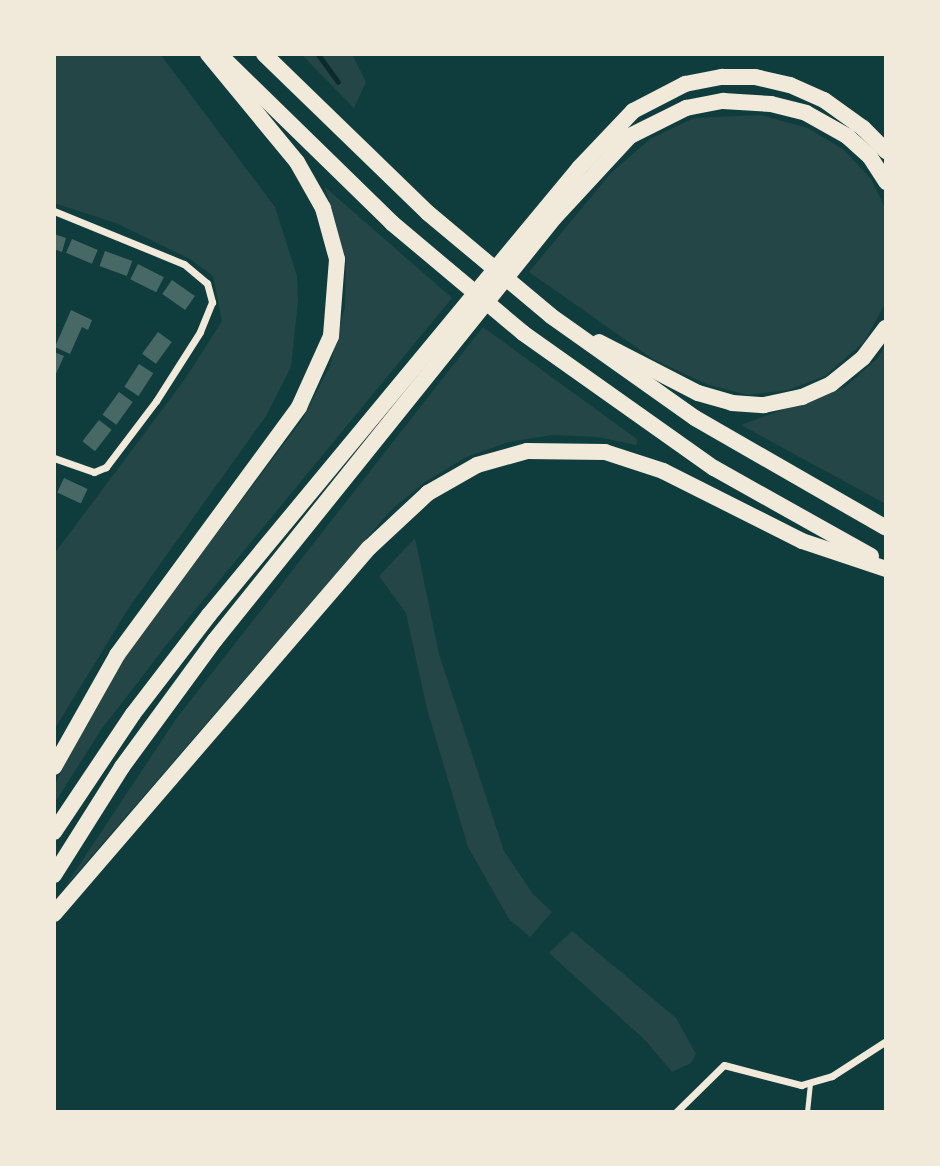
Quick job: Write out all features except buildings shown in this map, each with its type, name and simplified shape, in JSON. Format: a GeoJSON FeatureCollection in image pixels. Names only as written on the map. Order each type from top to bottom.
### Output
{"type":"FeatureCollection","features":[{"type":"Feature","properties":{"kind":"highway"},"geometry":{"type":"LineString","coordinates":[[54,767],[123,646],[299,407],[331,336],[337,259],[324,208],[297,162],[208,54]]}},
{"type":"Feature","properties":{"kind":"highway"},"geometry":{"type":"LineString","coordinates":[[219,54],[391,223],[523,333],[714,468],[886,563]]}},
{"type":"Feature","properties":{"kind":"highway"},"geometry":{"type":"LineString","coordinates":[[264,54],[428,213],[551,316],[706,425],[886,528]]}},
{"type":"Feature","properties":{"kind":"highway"},"geometry":{"type":"LineString","coordinates":[[54,832],[179,653],[437,351],[633,111],[659,94],[705,80],[739,76],[790,85],[839,110],[886,151]]}},
{"type":"Feature","properties":{"kind":"highway"},"geometry":{"type":"LineString","coordinates":[[550,214],[608,156],[641,128],[685,108],[723,101],[771,104],[821,120],[858,145],[886,181]]}},
{"type":"Feature","properties":{"kind":"highway"},"geometry":{"type":"LineString","coordinates":[[551,316],[685,387],[748,405],[784,402],[831,384],[863,358],[886,328]]}},
{"type":"Feature","properties":{"kind":"highway"},"geometry":{"type":"LineString","coordinates":[[54,875],[122,767],[201,659],[437,351]]}},
{"type":"Feature","properties":{"kind":"highway"},"geometry":{"type":"LineString","coordinates":[[54,914],[369,548],[428,494],[477,465],[542,449],[613,454],[688,482],[802,541],[886,569]]}},
{"type":"Feature","properties":{"kind":"street"},"geometry":{"type":"LineString","coordinates":[[54,211],[184,264],[207,283],[212,302],[200,332],[156,401],[106,467],[94,472],[54,458]]}},
{"type":"Feature","properties":{"kind":"street"},"geometry":{"type":"LineString","coordinates":[[676,1112],[724,1065],[801,1085],[810,1084],[832,1076],[886,1041]]}},
{"type":"Feature","properties":{"kind":"lane"},"geometry":{"type":"LineString","coordinates":[[807,1112],[810,1084]]}},
{"type":"Feature","properties":{"kind":"shaded area"},"geometry":{"type":"Polygon","coordinates":[[[54,54],[160,54],[275,207],[297,276],[298,300],[291,367],[266,416],[128,609],[54,730],[54,554],[185,379],[222,321],[213,276],[190,259],[116,223],[54,203],[54,54]]]}},
{"type":"Feature","properties":{"kind":"shaded area"},"geometry":{"type":"Polygon","coordinates":[[[301,54],[352,54],[366,82],[354,108],[301,54]]]}},
{"type":"Feature","properties":{"kind":"shaded area"},"geometry":{"type":"Polygon","coordinates":[[[760,115],[808,128],[844,150],[871,179],[886,210],[886,302],[864,342],[825,376],[788,390],[748,395],[706,384],[653,359],[529,272],[611,173],[650,139],[694,118],[760,115]]]}},
{"type":"Feature","properties":{"kind":"shaded area"},"geometry":{"type":"Polygon","coordinates":[[[325,187],[452,298],[167,644],[101,730],[54,804],[54,787],[67,759],[126,654],[302,420],[330,366],[345,307],[346,260],[325,187]]]}},
{"type":"Feature","properties":{"kind":"shaded area"},"geometry":{"type":"Polygon","coordinates":[[[483,327],[638,440],[636,445],[598,437],[552,435],[509,442],[466,457],[425,482],[391,510],[64,888],[176,719],[483,327]]]}},
{"type":"Feature","properties":{"kind":"shaded area"},"geometry":{"type":"Polygon","coordinates":[[[886,344],[886,504],[741,425],[845,387],[878,358],[886,344]]]}},
{"type":"Feature","properties":{"kind":"shaded area"},"geometry":{"type":"Polygon","coordinates":[[[415,538],[439,654],[504,851],[533,894],[552,912],[530,937],[509,919],[468,847],[427,709],[406,613],[379,576],[415,538]]]}},
{"type":"Feature","properties":{"kind":"shaded area"},"geometry":{"type":"Polygon","coordinates":[[[572,931],[676,1018],[696,1054],[691,1063],[672,1072],[646,1041],[549,953],[572,931]]]}},
{"type":"Feature","properties":{"kind":"waterway"},"geometry":{"type":"LineString","coordinates":[[318,54],[338,82]]}}]}
